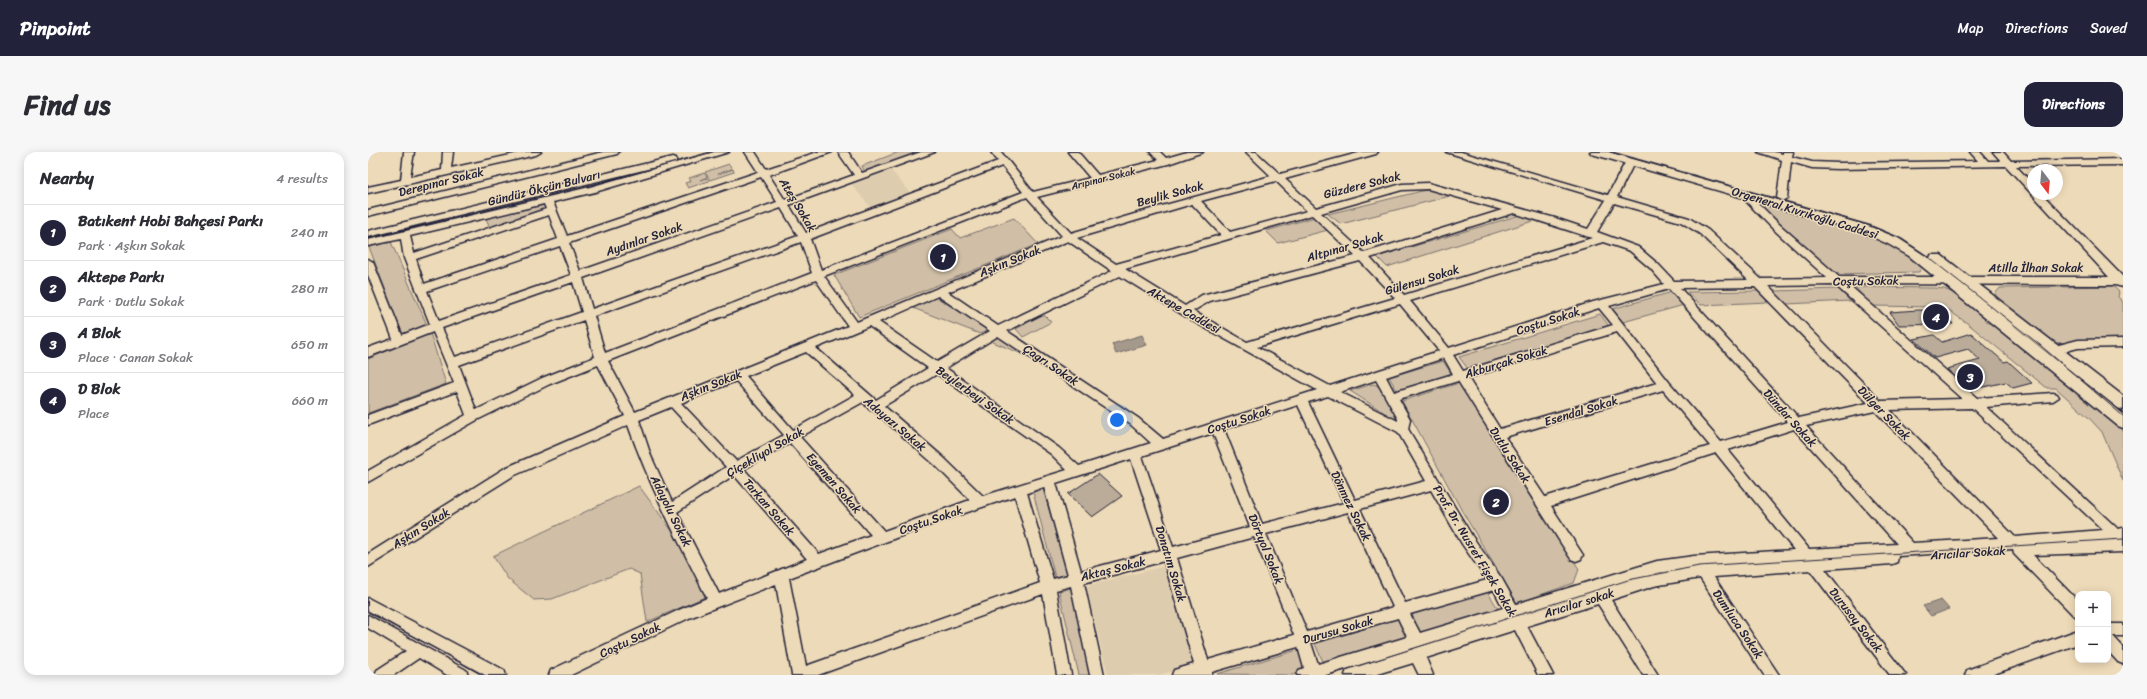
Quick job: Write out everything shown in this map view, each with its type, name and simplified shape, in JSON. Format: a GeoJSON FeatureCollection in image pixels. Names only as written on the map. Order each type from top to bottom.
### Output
{"type":"FeatureCollection","features":[{"type":"Feature","properties":{"kind":"main road","name":"Orgeneral Kıvrıkoğlu Caddesi"},"geometry":{"type":"LineString","coordinates":[[1596,152],[1629,155],[1744,194],[1878,234],[1914,253],[2123,422]]}},
{"type":"Feature","properties":{"kind":"main road"},"geometry":{"type":"LineString","coordinates":[[1629,155],[1878,225],[1900,235],[1917,245],[1966,282],[2123,404]]}},
{"type":"Feature","properties":{"kind":"street"},"geometry":{"type":"LineString","coordinates":[[405,182],[409,152]]}},
{"type":"Feature","properties":{"kind":"street"},"geometry":{"type":"LineString","coordinates":[[446,173],[448,152]]}},
{"type":"Feature","properties":{"kind":"street"},"geometry":{"type":"LineString","coordinates":[[368,190],[446,173],[509,155],[536,152]]}},
{"type":"Feature","properties":{"kind":"street","name":"Derepınar Sokak"},"geometry":{"type":"LineString","coordinates":[[368,214],[516,187],[614,152]]}},
{"type":"Feature","properties":{"kind":"street","name":"Gündüz Ökçün Bulvarı"},"geometry":{"type":"LineString","coordinates":[[368,234],[516,187],[670,156],[699,152]]}},
{"type":"Feature","properties":{"kind":"street","name":"Gündüz Ökçün Bulvarı"},"geometry":{"type":"LineString","coordinates":[[368,243],[480,217],[550,206],[724,152]]}},
{"type":"Feature","properties":{"kind":"street","name":"Ateş Sokak"},"geometry":{"type":"LineString","coordinates":[[750,152],[764,173],[781,204],[804,237],[818,275],[854,328]]}},
{"type":"Feature","properties":{"kind":"street"},"geometry":{"type":"LineString","coordinates":[[422,289],[827,152]]}},
{"type":"Feature","properties":{"kind":"street"},"geometry":{"type":"LineString","coordinates":[[843,152],[860,177]]}},
{"type":"Feature","properties":{"kind":"street","name":"Aydınlar Sokak"},"geometry":{"type":"LineString","coordinates":[[368,353],[436,326],[930,152]]}},
{"type":"Feature","properties":{"kind":"street","name":"Aktepe Caddesi"},"geometry":{"type":"LineString","coordinates":[[996,152],[1030,195],[1069,237],[1118,270],[1186,311],[1328,391],[1402,429]]}},
{"type":"Feature","properties":{"kind":"street"},"geometry":{"type":"LineString","coordinates":[[1073,152],[1097,180]]}},
{"type":"Feature","properties":{"kind":"street"},"geometry":{"type":"LineString","coordinates":[[1156,152],[1165,162]]}},
{"type":"Feature","properties":{"kind":"street","name":"Arıpınar Sokak"},"geometry":{"type":"LineString","coordinates":[[368,477],[473,417],[546,381],[601,359],[1030,195],[1097,180],[1198,152]]}},
{"type":"Feature","properties":{"kind":"street","name":"Dutlu Sokak"},"geometry":{"type":"LineString","coordinates":[[1251,152],[1363,257],[1403,299],[1446,353],[1497,435],[1576,555]]}},
{"type":"Feature","properties":{"kind":"street","name":"Beylik Sokak"},"geometry":{"type":"LineString","coordinates":[[1069,237],[1194,200],[1373,152]]}},
{"type":"Feature","properties":{"kind":"street","name":"Dülger Sokak"},"geometry":{"type":"LineString","coordinates":[[1451,152],[1685,220],[1704,232],[1757,282],[1876,406],[2075,608]]}},
{"type":"Feature","properties":{"kind":"street"},"geometry":{"type":"LineString","coordinates":[[1763,152],[1788,155],[1812,165],[1838,166],[2123,162]]}},
{"type":"Feature","properties":{"kind":"street"},"geometry":{"type":"LineString","coordinates":[[1975,152],[1985,164]]}},
{"type":"Feature","properties":{"kind":"street"},"geometry":{"type":"LineString","coordinates":[[1998,152],[2027,184]]}},
{"type":"Feature","properties":{"kind":"street"},"geometry":{"type":"LineString","coordinates":[[509,155],[516,187]]}},
{"type":"Feature","properties":{"kind":"street"},"geometry":{"type":"LineString","coordinates":[[1591,233],[1612,198],[1629,155]]}},
{"type":"Feature","properties":{"kind":"street"},"geometry":{"type":"LineString","coordinates":[[1782,198],[1788,155]]}},
{"type":"Feature","properties":{"kind":"street"},"geometry":{"type":"LineString","coordinates":[[452,363],[588,313],[804,237],[1004,162]]}},
{"type":"Feature","properties":{"kind":"street","name":"Güzdere Sokak"},"geometry":{"type":"LineString","coordinates":[[874,407],[938,369],[999,330],[1118,270],[1228,236],[1402,187],[1428,186],[1551,220],[1591,233],[1634,249],[1672,285]]}},
{"type":"Feature","properties":{"kind":"street"},"geometry":{"type":"LineString","coordinates":[[1744,194],[1758,210],[2060,479],[2120,538]]}},
{"type":"Feature","properties":{"kind":"street"},"geometry":{"type":"LineString","coordinates":[[1194,200],[1228,236]]}},
{"type":"Feature","properties":{"kind":"street"},"geometry":{"type":"LineString","coordinates":[[2043,200],[2122,283]]}},
{"type":"Feature","properties":{"kind":"street"},"geometry":{"type":"LineString","coordinates":[[409,258],[485,233],[550,206],[577,276],[601,359]]}},
{"type":"Feature","properties":{"kind":"street","name":"Altpınar Sokak"},"geometry":{"type":"LineString","coordinates":[[1186,311],[1206,298],[1363,257],[1512,210]]}},
{"type":"Feature","properties":{"kind":"street"},"geometry":{"type":"LineString","coordinates":[[480,217],[485,233]]}},
{"type":"Feature","properties":{"kind":"street"},"geometry":{"type":"LineString","coordinates":[[405,235],[409,258],[452,363],[459,386],[473,417]]}},
{"type":"Feature","properties":{"kind":"street","name":"Aşkın Sokak"},"geometry":{"type":"LineString","coordinates":[[368,561],[509,472],[632,418],[854,328],[938,291],[1069,237]]}},
{"type":"Feature","properties":{"kind":"street","name":"Gülensu Sokak"},"geometry":{"type":"LineString","coordinates":[[1248,346],[1604,238]]}},
{"type":"Feature","properties":{"kind":"street"},"geometry":{"type":"LineString","coordinates":[[368,262],[399,341]]}},
{"type":"Feature","properties":{"kind":"street","name":"Atilla İlhan Sokak"},"geometry":{"type":"LineString","coordinates":[[1948,281],[2122,283]]}},
{"type":"Feature","properties":{"kind":"street","name":"Coştu Sokak"},"geometry":{"type":"LineString","coordinates":[[556,675],[684,614],[882,537],[981,502],[1602,304],[1672,285],[1757,282],[1948,281]]}},
{"type":"Feature","properties":{"kind":"street","name":"Dündar Sokak"},"geometry":{"type":"LineString","coordinates":[[1672,285],[1795,424],[1910,549]]}},
{"type":"Feature","properties":{"kind":"street","name":"Çagrı Sokak"},"geometry":{"type":"LineString","coordinates":[[938,291],[955,304],[999,330],[1134,421],[1161,445]]}},
{"type":"Feature","properties":{"kind":"street","name":"Durusoy Sokak"},"geometry":{"type":"LineString","coordinates":[[1602,304],[1665,385],[1719,448],[1809,559],[1899,675]]}},
{"type":"Feature","properties":{"kind":"street","name":"Beylerbeyi Sokak"},"geometry":{"type":"LineString","coordinates":[[870,320],[1056,451],[1078,472]]}},
{"type":"Feature","properties":{"kind":"street","name":"Akburçak Sokak"},"geometry":{"type":"LineString","coordinates":[[1392,397],[1620,327]]}},
{"type":"Feature","properties":{"kind":"street"},"geometry":{"type":"LineString","coordinates":[[2055,350],[2078,344],[2123,343]]}},
{"type":"Feature","properties":{"kind":"street","name":"Adayazı Sokak"},"geometry":{"type":"LineString","coordinates":[[807,347],[862,397],[955,475],[981,502]]}},
{"type":"Feature","properties":{"kind":"street","name":"Adayolu Sokak"},"geometry":{"type":"LineString","coordinates":[[601,359],[632,418],[645,456],[669,510],[716,601]]}},
{"type":"Feature","properties":{"kind":"street","name":"Egemen Sokak"},"geometry":{"type":"LineString","coordinates":[[738,375],[882,537]]}},
{"type":"Feature","properties":{"kind":"street"},"geometry":{"type":"LineString","coordinates":[[1378,375],[1404,419],[1402,429]]}},
{"type":"Feature","properties":{"kind":"street","name":"Esendal Sokak"},"geometry":{"type":"LineString","coordinates":[[1497,435],[1665,385]]}},
{"type":"Feature","properties":{"kind":"street"},"geometry":{"type":"LineString","coordinates":[[368,420],[459,386]]}},
{"type":"Feature","properties":{"kind":"street","name":"Çiçekliyol Sokak"},"geometry":{"type":"LineString","coordinates":[[669,510],[735,468],[862,397]]}},
{"type":"Feature","properties":{"kind":"street"},"geometry":{"type":"LineString","coordinates":[[1542,503],[1795,424],[1876,406],[1974,403],[2053,397]]}},
{"type":"Feature","properties":{"kind":"street","name":"Dönmez Sokak"},"geometry":{"type":"LineString","coordinates":[[1301,400],[1402,612],[1426,675]]}},
{"type":"Feature","properties":{"kind":"street","name":"Tarkan Sokak"},"geometry":{"type":"LineString","coordinates":[[672,402],[735,468],[817,561]]}},
{"type":"Feature","properties":{"kind":"street","name":"Dörtyol Sokak"},"geometry":{"type":"LineString","coordinates":[[1217,427],[1258,532],[1303,640],[1309,674]]}},
{"type":"Feature","properties":{"kind":"street","name":"Prof. Dr. Nusret Fişek Sokak"},"geometry":{"type":"LineString","coordinates":[[1402,429],[1467,540],[1497,583],[1546,675]]}},
{"type":"Feature","properties":{"kind":"street","name":"Donatım Sokak"},"geometry":{"type":"LineString","coordinates":[[1135,453],[1169,555],[1204,672]]}},
{"type":"Feature","properties":{"kind":"street"},"geometry":{"type":"LineString","coordinates":[[1049,481],[1076,579],[1097,675]]}},
{"type":"Feature","properties":{"kind":"street","name":"Aktaş Sokak"},"geometry":{"type":"LineString","coordinates":[[799,675],[1048,586],[1258,532],[1434,484]]}},
{"type":"Feature","properties":{"kind":"street"},"geometry":{"type":"LineString","coordinates":[[1020,490],[1048,586],[1064,675]]}},
{"type":"Feature","properties":{"kind":"street"},"geometry":{"type":"LineString","coordinates":[[1515,616],[1657,567],[1694,562],[1809,559],[1910,549],[2015,547],[2120,538]]}},
{"type":"Feature","properties":{"kind":"street","name":"Arıcılar Sokak"},"geometry":{"type":"LineString","coordinates":[[1809,559],[2015,547]]}},
{"type":"Feature","properties":{"kind":"street","name":"Arıcılar sokak"},"geometry":{"type":"LineString","coordinates":[[1352,675],[1416,648],[1515,616],[1601,596],[1654,580],[1703,572],[1809,559]]}},
{"type":"Feature","properties":{"kind":"street","name":"Dumluca Sokak"},"geometry":{"type":"LineString","coordinates":[[1703,572],[1772,675]]}},
{"type":"Feature","properties":{"kind":"street"},"geometry":{"type":"LineString","coordinates":[[782,575],[799,675]]}},
{"type":"Feature","properties":{"kind":"street","name":"Durusu Sokak"},"geometry":{"type":"LineString","coordinates":[[1178,675],[1204,672],[1303,640],[1497,583]]}},
{"type":"Feature","properties":{"kind":"street"},"geometry":{"type":"LineString","coordinates":[[1601,596],[1651,675]]}},
{"type":"Feature","properties":{"kind":"street"},"geometry":{"type":"LineString","coordinates":[[368,604],[499,675]]}},
{"type":"Feature","properties":{"kind":"street"},"geometry":{"type":"LineString","coordinates":[[368,621],[461,675]]}},
{"type":"Feature","properties":{"kind":"street"},"geometry":{"type":"LineString","coordinates":[[2111,630],[2123,630]]}},
{"type":"Feature","properties":{"kind":"street"},"geometry":{"type":"LineString","coordinates":[[1972,675],[2075,638]]}},
{"type":"Feature","properties":{"kind":"street"},"geometry":{"type":"LineString","coordinates":[[2111,645],[2123,656]]}},
{"type":"Feature","properties":{"kind":"street"},"geometry":{"type":"LineString","coordinates":[[1309,674],[1416,648]]}},
{"type":"Feature","properties":{"kind":"street"},"geometry":{"type":"LineString","coordinates":[[382,675],[419,650]]}},
{"type":"Feature","properties":{"kind":"shaded area"},"geometry":{"type":"Polygon","coordinates":[[[899,152],[921,152],[865,172],[862,166],[899,152]]]}},
{"type":"Feature","properties":{"kind":"shaded area"},"geometry":{"type":"Polygon","coordinates":[[[729,164],[732,169],[718,174],[733,169],[734,172],[710,180],[705,172],[729,164]]]}},
{"type":"Feature","properties":{"kind":"shaded area"},"geometry":{"type":"Polygon","coordinates":[[[891,170],[910,193],[871,208],[851,184],[891,170]]]}},
{"type":"Feature","properties":{"kind":"shaded area"},"geometry":{"type":"Polygon","coordinates":[[[704,173],[707,177],[700,180],[707,178],[709,181],[688,188],[685,183],[691,181],[689,178],[704,173]]]}},
{"type":"Feature","properties":{"kind":"shaded area"},"geometry":{"type":"Polygon","coordinates":[[[1430,189],[1454,195],[1341,224],[1328,214],[1430,189]]]}},
{"type":"Feature","properties":{"kind":"shaded area"},"geometry":{"type":"Polygon","coordinates":[[[1757,202],[1871,235],[1902,250],[1922,266],[1919,272],[1835,274],[1757,202]]]}},
{"type":"Feature","properties":{"kind":"shaded area"},"geometry":{"type":"Polygon","coordinates":[[[544,205],[546,211],[490,228],[486,218],[544,205]]]}},
{"type":"Feature","properties":{"kind":"shaded area"},"geometry":{"type":"Polygon","coordinates":[[[1520,215],[1536,220],[1387,267],[1377,257],[1520,215]]]}},
{"type":"Feature","properties":{"kind":"shaded area"},"geometry":{"type":"Polygon","coordinates":[[[1315,217],[1328,230],[1278,243],[1266,231],[1315,217]]]}},
{"type":"Feature","properties":{"kind":"shaded area"},"geometry":{"type":"Polygon","coordinates":[[[1014,218],[1038,244],[859,317],[834,275],[952,229],[960,238],[1014,218]]]}},
{"type":"Feature","properties":{"kind":"shaded area"},"geometry":{"type":"Polygon","coordinates":[[[391,242],[427,325],[403,335],[369,247],[391,242]]]}},
{"type":"Feature","properties":{"kind":"shaded area"},"geometry":{"type":"Polygon","coordinates":[[[2113,286],[2119,292],[2118,297],[2123,302],[2123,340],[2054,343],[1999,300],[1995,294],[2000,288],[2113,286]]]}},
{"type":"Feature","properties":{"kind":"shaded area"},"geometry":{"type":"Polygon","coordinates":[[[1855,287],[1935,288],[1944,289],[1960,296],[2123,427],[2123,481],[2102,432],[2089,418],[2056,388],[2047,388],[1967,323],[1948,310],[1937,307],[1872,306],[1855,287]]]}},
{"type":"Feature","properties":{"kind":"shaded area"},"geometry":{"type":"Polygon","coordinates":[[[1838,289],[1850,301],[1787,304],[1774,291],[1838,289]]]}},
{"type":"Feature","properties":{"kind":"shaded area"},"geometry":{"type":"Polygon","coordinates":[[[1758,291],[1768,302],[1701,305],[1687,292],[1758,291]]]}},
{"type":"Feature","properties":{"kind":"shaded area"},"geometry":{"type":"Polygon","coordinates":[[[1672,292],[1684,305],[1623,322],[1612,309],[1672,292]]]}},
{"type":"Feature","properties":{"kind":"shaded area"},"geometry":{"type":"Polygon","coordinates":[[[936,297],[989,330],[980,334],[913,308],[936,297]]]}},
{"type":"Feature","properties":{"kind":"shaded area"},"geometry":{"type":"Polygon","coordinates":[[[1043,314],[1051,322],[1023,337],[1016,329],[1043,314]]]}},
{"type":"Feature","properties":{"kind":"shaded area"},"geometry":{"type":"Polygon","coordinates":[[[1600,314],[1609,326],[1468,369],[1459,357],[1600,314]]]}},
{"type":"Feature","properties":{"kind":"shaded area"},"geometry":{"type":"Polygon","coordinates":[[[430,333],[446,384],[368,413],[368,359],[430,333]]]}},
{"type":"Feature","properties":{"kind":"shaded area"},"geometry":{"type":"Polygon","coordinates":[[[995,335],[1000,335],[1029,355],[1022,354],[988,340],[995,335]]]}},
{"type":"Feature","properties":{"kind":"shaded area"},"geometry":{"type":"Polygon","coordinates":[[[1142,335],[1147,345],[1116,354],[1112,344],[1142,335]]]}},
{"type":"Feature","properties":{"kind":"shaded area"},"geometry":{"type":"Polygon","coordinates":[[[1443,361],[1453,376],[1398,392],[1389,377],[1443,361]]]}},
{"type":"Feature","properties":{"kind":"shaded area"},"geometry":{"type":"Polygon","coordinates":[[[1459,383],[1579,569],[1574,583],[1517,603],[1462,511],[1402,401],[1459,383]]]}},
{"type":"Feature","properties":{"kind":"shaded area"},"geometry":{"type":"Polygon","coordinates":[[[1373,384],[1383,388],[1401,419],[1396,420],[1350,391],[1373,384]]]}},
{"type":"Feature","properties":{"kind":"shaded area"},"geometry":{"type":"Polygon","coordinates":[[[639,486],[675,535],[707,596],[647,622],[640,574],[629,569],[552,599],[534,600],[508,579],[493,556],[639,486]]]}},
{"type":"Feature","properties":{"kind":"shaded area"},"geometry":{"type":"Polygon","coordinates":[[[1043,489],[1068,574],[1055,577],[1033,492],[1043,489]]]}},
{"type":"Feature","properties":{"kind":"shaded area"},"geometry":{"type":"Polygon","coordinates":[[[1165,566],[1196,665],[1159,675],[1108,675],[1086,586],[1165,566]]]}},
{"type":"Feature","properties":{"kind":"shaded area"},"geometry":{"type":"Polygon","coordinates":[[[1072,588],[1093,675],[1079,675],[1059,591],[1072,588]]]}},
{"type":"Feature","properties":{"kind":"shaded area"},"geometry":{"type":"Polygon","coordinates":[[[1487,591],[1499,610],[1421,635],[1410,615],[1487,591]]]}},
{"type":"Feature","properties":{"kind":"shaded area"},"geometry":{"type":"Polygon","coordinates":[[[1941,600],[1949,609],[1931,616],[1923,606],[1941,600]]]}},
{"type":"Feature","properties":{"kind":"shaded area"},"geometry":{"type":"Polygon","coordinates":[[[1399,618],[1409,641],[1325,666],[1315,644],[1399,618]]]}},
{"type":"Feature","properties":{"kind":"shaded area"},"geometry":{"type":"Polygon","coordinates":[[[1301,649],[1309,670],[1293,675],[1217,674],[1301,649]]]}},
{"type":"Feature","properties":{"kind":"building"},"geometry":{"type":"Polygon","coordinates":[[[1918,310],[1943,311],[1953,324],[1899,325],[1890,312],[1918,310]]]}},
{"type":"Feature","properties":{"kind":"building"},"geometry":{"type":"Polygon","coordinates":[[[1971,333],[2004,362],[2008,361],[2032,383],[2013,388],[2006,382],[1970,390],[1947,369],[1980,360],[1968,349],[1935,358],[1914,339],[1934,335],[1942,342],[1971,333]]]}},
{"type":"Feature","properties":{"kind":"building"},"geometry":{"type":"Polygon","coordinates":[[[1098,474],[1122,496],[1092,517],[1068,494],[1098,474]]]}},
{"type":"Feature","properties":{"kind":"tram line"},"geometry":{"type":"LineString","coordinates":[[368,239],[619,178],[712,152]]}},
{"type":"Feature","properties":{"kind":"tram line"},"geometry":{"type":"LineString","coordinates":[[1610,152],[1867,225],[1902,239],[1923,253],[2040,345],[2123,416]]}},
{"type":"Feature","properties":{"kind":"tram line"},"geometry":{"type":"LineString","coordinates":[[1330,675],[1628,580],[1699,566],[2123,539]]}},
{"type":"Feature","properties":{"kind":"tram line"},"geometry":{"type":"LineString","coordinates":[[368,611],[482,675]]}},
{"type":"Feature","properties":{"kind":"place","name":"Batıkent Hobi Bahçesi Parkı"},"geometry":{"type":"Point","coordinates":[943,257]}},
{"type":"Feature","properties":{"kind":"place","name":"D Blok"},"geometry":{"type":"Point","coordinates":[1936,317]}},
{"type":"Feature","properties":{"kind":"place","name":"A Blok"},"geometry":{"type":"Point","coordinates":[1970,377]}},
{"type":"Feature","properties":{"kind":"place","name":"Aktepe Parkı"},"geometry":{"type":"Point","coordinates":[1496,502]}}]}
